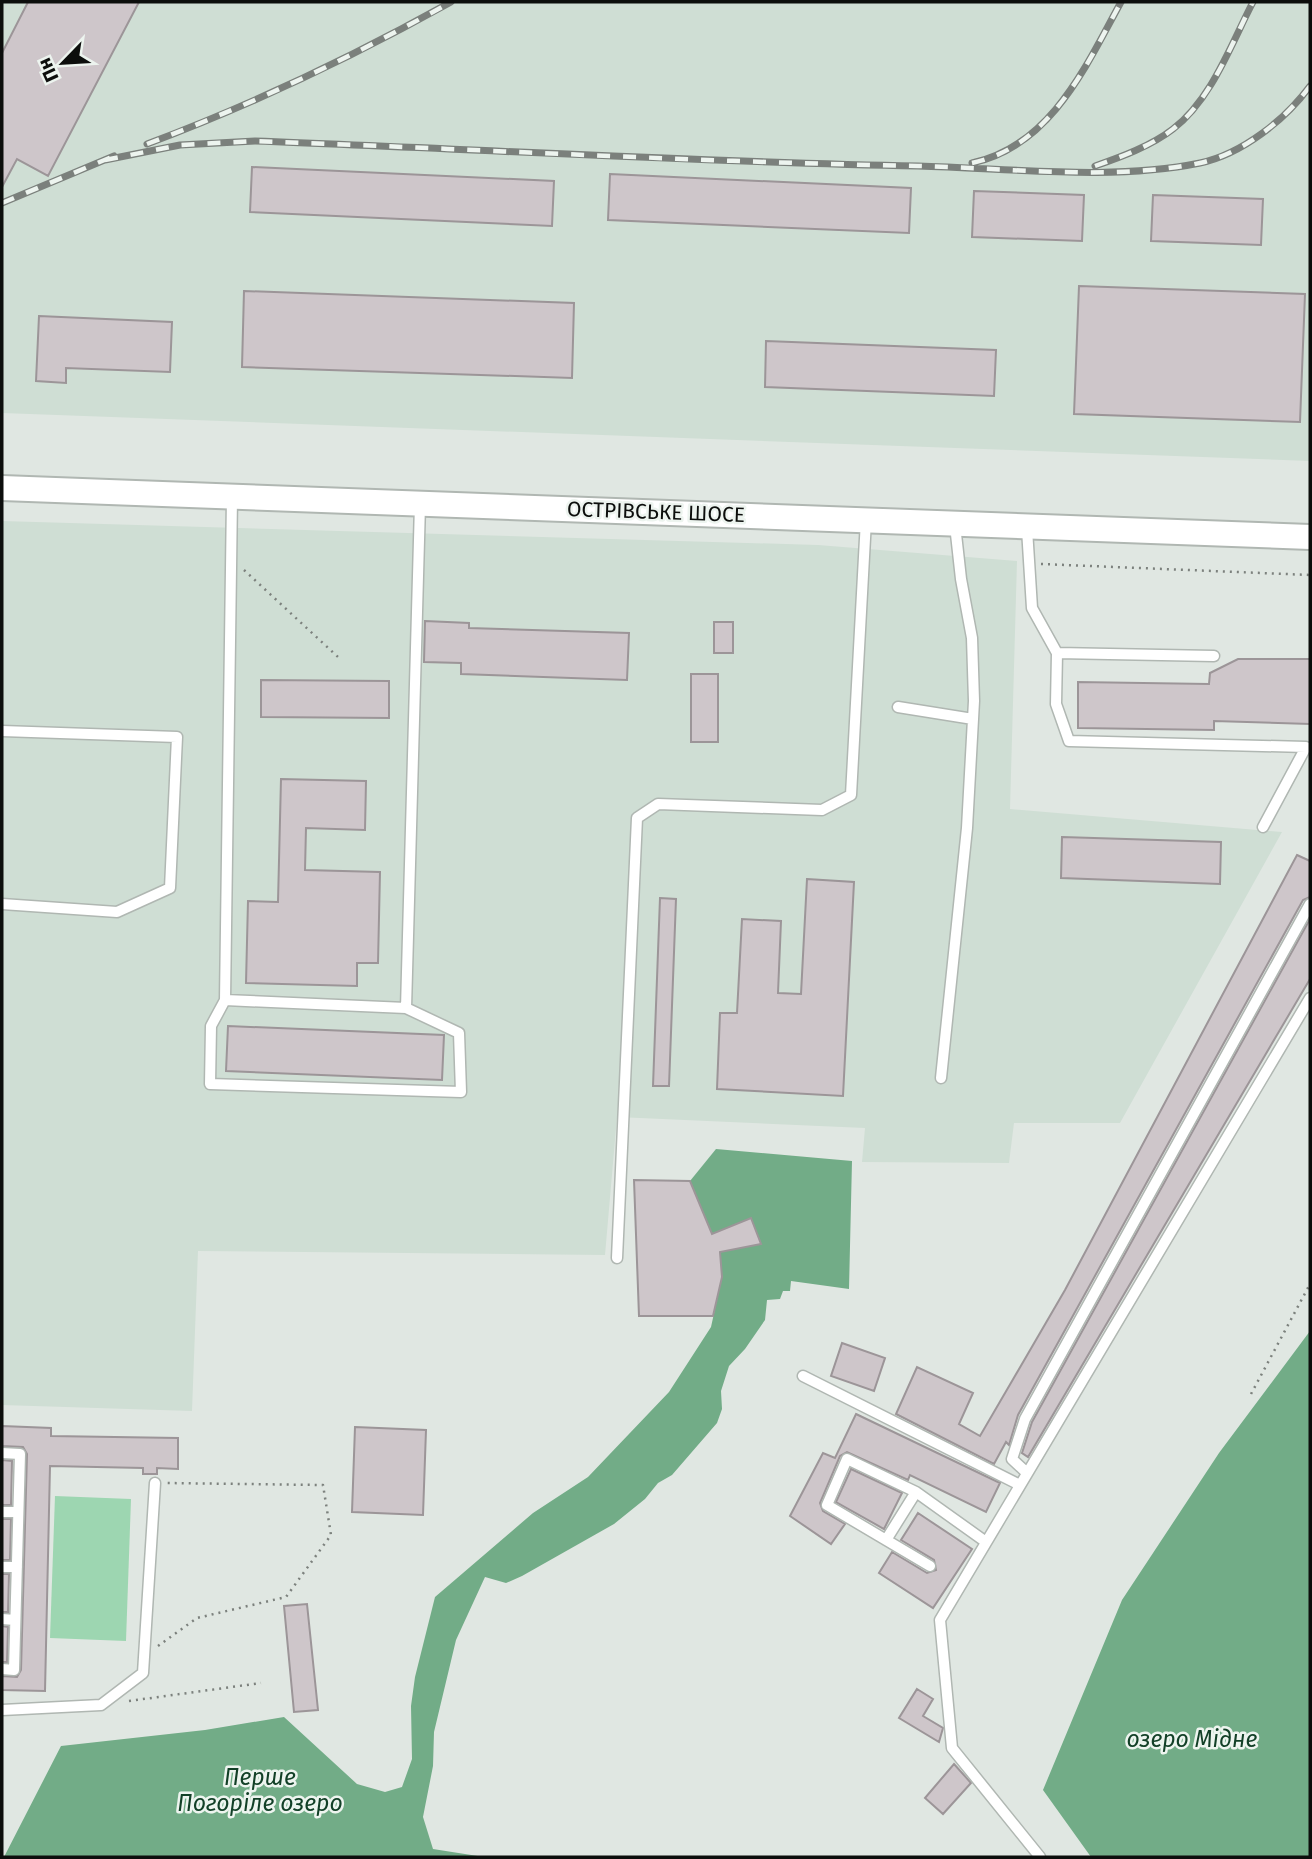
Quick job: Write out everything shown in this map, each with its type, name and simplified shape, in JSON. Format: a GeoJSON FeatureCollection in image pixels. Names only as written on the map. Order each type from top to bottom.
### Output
{"type":"FeatureCollection","features":[{"type":"Feature","properties":{"kind":"street","name":"ОСТРІВСЬКЕ ШОСЕ"},"geometry":{"type":"LineString","coordinates":[[2,488],[1310,537]]}},
{"type":"Feature","properties":{"kind":"lane"},"geometry":{"type":"LineString","coordinates":[[225,1000],[406,1008],[459,1033],[461,1092],[210,1084],[211,1027],[225,1000],[232,497]]}},
{"type":"Feature","properties":{"kind":"lane"},"geometry":{"type":"LineString","coordinates":[[406,1008],[420,504]]}},
{"type":"Feature","properties":{"kind":"lane"},"geometry":{"type":"LineString","coordinates":[[617,1258],[637,818],[658,804],[822,810],[851,795],[866,520]]}},
{"type":"Feature","properties":{"kind":"lane"},"geometry":{"type":"LineString","coordinates":[[941,1078],[967,828],[973,719],[972,638],[961,579],[955,524]]}},
{"type":"Feature","properties":{"kind":"lane"},"geometry":{"type":"LineString","coordinates":[[1027,526],[1032,608],[1057,653],[1056,704],[1069,741],[1306,747],[1263,827]]}},
{"type":"Feature","properties":{"kind":"lane"},"geometry":{"type":"LineString","coordinates":[[1057,653],[1214,656]]}},
{"type":"Feature","properties":{"kind":"lane"},"geometry":{"type":"LineString","coordinates":[[898,707],[973,719]]}},
{"type":"Feature","properties":{"kind":"lane"},"geometry":{"type":"LineString","coordinates":[[2,731],[177,737],[170,888],[117,912],[2,904]]}},
{"type":"Feature","properties":{"kind":"lane"},"geometry":{"type":"LineString","coordinates":[[1027,1473],[1012,1459],[1024,1419],[1310,904]]}},
{"type":"Feature","properties":{"kind":"lane"},"geometry":{"type":"LineString","coordinates":[[1040,1857],[952,1748],[940,1620],[1310,998]]}},
{"type":"Feature","properties":{"kind":"lane"},"geometry":{"type":"LineString","coordinates":[[803,1376],[1020,1485]]}},
{"type":"Feature","properties":{"kind":"lane"},"geometry":{"type":"LineString","coordinates":[[2,1453],[20,1454],[14,1670],[2,1670]]}},
{"type":"Feature","properties":{"kind":"lane"},"geometry":{"type":"LineString","coordinates":[[930,1566],[827,1505],[848,1459],[916,1492],[986,1542]]}},
{"type":"Feature","properties":{"kind":"lane"},"geometry":{"type":"LineString","coordinates":[[2,1710],[101,1705],[143,1673],[155,1483]]}},
{"type":"Feature","properties":{"kind":"lane"},"geometry":{"type":"LineString","coordinates":[[886,1540],[916,1492]]}},
{"type":"Feature","properties":{"kind":"lane"},"geometry":{"type":"LineString","coordinates":[[2,1511],[18,1512]]}},
{"type":"Feature","properties":{"kind":"lane"},"geometry":{"type":"LineString","coordinates":[[2,1567],[17,1567]]}},
{"type":"Feature","properties":{"kind":"lane"},"geometry":{"type":"LineString","coordinates":[[2,1619],[15,1620]]}},
{"type":"Feature","properties":{"kind":"path"},"geometry":{"type":"LineString","coordinates":[[232,558],[338,657]]}},
{"type":"Feature","properties":{"kind":"path"},"geometry":{"type":"LineString","coordinates":[[1029,564],[1310,576]]}},
{"type":"Feature","properties":{"kind":"path"},"geometry":{"type":"LineString","coordinates":[[1305,575],[1310,581]]}},
{"type":"Feature","properties":{"kind":"path"},"geometry":{"type":"LineString","coordinates":[[1251,1394],[1310,1284]]}},
{"type":"Feature","properties":{"kind":"path"},"geometry":{"type":"LineString","coordinates":[[144,1657],[197,1618],[286,1597],[331,1535],[323,1485],[155,1483]]}},
{"type":"Feature","properties":{"kind":"path"},"geometry":{"type":"LineString","coordinates":[[101,1705],[261,1683]]}},
{"type":"Feature","properties":{"kind":"shaded area"},"geometry":{"type":"Polygon","coordinates":[[[2,2],[1310,2],[1310,461],[2,413],[2,2]]]}},
{"type":"Feature","properties":{"kind":"shaded area"},"geometry":{"type":"Polygon","coordinates":[[[2,521],[818,545],[1017,561],[1010,809],[1282,832],[1120,1123],[1014,1123],[1009,1163],[862,1162],[865,1128],[617,1117],[605,1255],[198,1251],[192,1411],[2,1405],[2,521]]]}},
{"type":"Feature","properties":{"kind":"shaded area"},"geometry":{"type":"Polygon","coordinates":[[[55,1496],[131,1499],[126,1641],[50,1638],[55,1496]]]}},
{"type":"Feature","properties":{"kind":"water","name":"Перше Погоріле озеро"},"geometry":{"type":"Polygon","coordinates":[[[716,1149],[852,1161],[849,1289],[791,1281],[790,1291],[783,1291],[780,1299],[767,1300],[765,1320],[745,1349],[729,1366],[721,1391],[722,1409],[717,1423],[672,1475],[658,1483],[645,1499],[614,1524],[522,1576],[506,1583],[485,1577],[456,1640],[434,1732],[433,1766],[423,1817],[433,1849],[484,1857],[4,1857],[61,1746],[205,1730],[284,1717],[357,1784],[385,1792],[402,1787],[412,1759],[411,1706],[415,1677],[435,1597],[533,1513],[588,1477],[669,1392],[711,1327],[722,1277],[720,1252],[761,1243],[751,1218],[712,1234],[690,1181],[716,1149]]]}},
{"type":"Feature","properties":{"kind":"water","name":"озеро Мідне"},"geometry":{"type":"Polygon","coordinates":[[[1310,1331],[1310,1857],[1091,1857],[1043,1790],[1122,1600],[1219,1453],[1310,1331]]]}},
{"type":"Feature","properties":{"kind":"building"},"geometry":{"type":"Polygon","coordinates":[[[28,2],[139,2],[48,176],[17,159],[2,187],[2,53],[28,2]]]}},
{"type":"Feature","properties":{"kind":"building"},"geometry":{"type":"Polygon","coordinates":[[[252,167],[554,181],[552,226],[250,212],[252,167]]]}},
{"type":"Feature","properties":{"kind":"building"},"geometry":{"type":"Polygon","coordinates":[[[610,174],[911,188],[909,233],[608,220],[610,174]]]}},
{"type":"Feature","properties":{"kind":"building"},"geometry":{"type":"Polygon","coordinates":[[[974,191],[1084,195],[1082,241],[972,237],[974,191]]]}},
{"type":"Feature","properties":{"kind":"building"},"geometry":{"type":"Polygon","coordinates":[[[1153,195],[1263,199],[1261,245],[1151,241],[1153,195]]]}},
{"type":"Feature","properties":{"kind":"building"},"geometry":{"type":"Polygon","coordinates":[[[1079,286],[1305,294],[1300,422],[1074,414],[1079,286]]]}},
{"type":"Feature","properties":{"kind":"building"},"geometry":{"type":"Polygon","coordinates":[[[244,291],[574,303],[572,378],[242,367],[244,291]]]}},
{"type":"Feature","properties":{"kind":"building"},"geometry":{"type":"Polygon","coordinates":[[[39,316],[172,322],[170,372],[66,368],[66,383],[36,381],[39,316]]]}},
{"type":"Feature","properties":{"kind":"building"},"geometry":{"type":"Polygon","coordinates":[[[766,341],[996,350],[994,396],[765,387],[766,341]]]}},
{"type":"Feature","properties":{"kind":"building"},"geometry":{"type":"Polygon","coordinates":[[[425,621],[469,623],[469,628],[629,633],[627,680],[461,674],[461,663],[424,662],[425,621]]]}},
{"type":"Feature","properties":{"kind":"building"},"geometry":{"type":"Polygon","coordinates":[[[714,622],[733,622],[733,653],[714,653],[714,622]]]}},
{"type":"Feature","properties":{"kind":"building"},"geometry":{"type":"Polygon","coordinates":[[[1238,659],[1310,659],[1310,724],[1214,721],[1214,730],[1078,728],[1078,682],[1209,684],[1210,673],[1238,659]]]}},
{"type":"Feature","properties":{"kind":"building"},"geometry":{"type":"Polygon","coordinates":[[[691,674],[718,674],[718,742],[691,742],[691,674]]]}},
{"type":"Feature","properties":{"kind":"building"},"geometry":{"type":"Polygon","coordinates":[[[261,680],[389,681],[389,718],[261,717],[261,680]]]}},
{"type":"Feature","properties":{"kind":"building"},"geometry":{"type":"Polygon","coordinates":[[[281,779],[366,781],[365,830],[306,828],[305,870],[380,872],[378,963],[357,963],[357,986],[246,983],[248,901],[278,902],[281,779]]]}},
{"type":"Feature","properties":{"kind":"building"},"geometry":{"type":"Polygon","coordinates":[[[1062,837],[1221,842],[1220,884],[1061,878],[1062,837]]]}},
{"type":"Feature","properties":{"kind":"building"},"geometry":{"type":"Polygon","coordinates":[[[1297,855],[1310,861],[1310,897],[1303,900],[1018,1415],[1009,1445],[1006,1442],[994,1464],[896,1414],[917,1367],[973,1393],[959,1424],[980,1436],[1065,1290],[1297,855]]]}},
{"type":"Feature","properties":{"kind":"building"},"geometry":{"type":"Polygon","coordinates":[[[807,879],[854,882],[843,1096],[717,1089],[720,1013],[737,1013],[742,919],[781,921],[778,993],[801,994],[807,879]]]}},
{"type":"Feature","properties":{"kind":"building"},"geometry":{"type":"Polygon","coordinates":[[[660,898],[676,899],[669,1086],[653,1086],[660,898]]]}},
{"type":"Feature","properties":{"kind":"building"},"geometry":{"type":"Polygon","coordinates":[[[1310,919],[1310,979],[1028,1457],[1022,1453],[1032,1422],[1310,919]]]}},
{"type":"Feature","properties":{"kind":"building"},"geometry":{"type":"Polygon","coordinates":[[[228,1026],[444,1035],[442,1080],[226,1071],[228,1026]]]}},
{"type":"Feature","properties":{"kind":"building"},"geometry":{"type":"Polygon","coordinates":[[[634,1180],[690,1181],[712,1234],[751,1218],[761,1244],[720,1252],[722,1277],[713,1316],[639,1316],[634,1180]]]}},
{"type":"Feature","properties":{"kind":"building"},"geometry":{"type":"Polygon","coordinates":[[[842,1343],[885,1358],[874,1391],[831,1376],[842,1343]]]}},
{"type":"Feature","properties":{"kind":"building"},"geometry":{"type":"Polygon","coordinates":[[[856,1414],[1000,1483],[986,1512],[910,1475],[908,1480],[847,1452],[840,1456],[820,1503],[823,1511],[845,1524],[831,1544],[790,1516],[823,1453],[835,1458],[856,1414]]]}},
{"type":"Feature","properties":{"kind":"building"},"geometry":{"type":"Polygon","coordinates":[[[2,1426],[51,1428],[51,1436],[178,1438],[178,1469],[157,1468],[157,1474],[143,1474],[143,1468],[50,1466],[45,1691],[2,1690],[2,1676],[17,1677],[21,1670],[27,1454],[23,1447],[2,1446],[2,1426]]]}},
{"type":"Feature","properties":{"kind":"building"},"geometry":{"type":"Polygon","coordinates":[[[355,1427],[426,1430],[423,1515],[352,1512],[355,1427]]]}},
{"type":"Feature","properties":{"kind":"building"},"geometry":{"type":"Polygon","coordinates":[[[2,1460],[12,1461],[11,1505],[2,1505],[2,1460]]]}},
{"type":"Feature","properties":{"kind":"building"},"geometry":{"type":"Polygon","coordinates":[[[851,1469],[902,1493],[884,1529],[836,1502],[851,1469]]]}},
{"type":"Feature","properties":{"kind":"building"},"geometry":{"type":"Polygon","coordinates":[[[918,1513],[972,1549],[933,1608],[879,1573],[892,1552],[927,1573],[936,1570],[934,1560],[901,1540],[918,1513]]]}},
{"type":"Feature","properties":{"kind":"building"},"geometry":{"type":"Polygon","coordinates":[[[2,1519],[11,1519],[10,1560],[2,1560],[2,1519]]]}},
{"type":"Feature","properties":{"kind":"building"},"geometry":{"type":"Polygon","coordinates":[[[2,1574],[9,1574],[8,1612],[2,1612],[2,1574]]]}},
{"type":"Feature","properties":{"kind":"building"},"geometry":{"type":"Polygon","coordinates":[[[307,1604],[318,1710],[294,1712],[284,1606],[307,1604]]]}},
{"type":"Feature","properties":{"kind":"building"},"geometry":{"type":"Polygon","coordinates":[[[2,1626],[8,1627],[7,1662],[2,1662],[2,1626]]]}},
{"type":"Feature","properties":{"kind":"building"},"geometry":{"type":"Polygon","coordinates":[[[917,1689],[933,1699],[923,1716],[943,1728],[939,1742],[899,1718],[917,1689]]]}},
{"type":"Feature","properties":{"kind":"building"},"geometry":{"type":"Polygon","coordinates":[[[954,1764],[971,1783],[943,1814],[925,1798],[954,1764]]]}},
{"type":"Feature","properties":{"kind":"railway"},"geometry":{"type":"LineString","coordinates":[[147,144],[302,79],[451,2]]}},
{"type":"Feature","properties":{"kind":"railway"},"geometry":{"type":"LineString","coordinates":[[972,163],[1000,154],[1024,140],[1045,121],[1079,77],[1121,2]]}},
{"type":"Feature","properties":{"kind":"railway"},"geometry":{"type":"LineString","coordinates":[[1095,166],[1155,141],[1187,117],[1210,87],[1253,2]]}},
{"type":"Feature","properties":{"kind":"railway"},"geometry":{"type":"LineString","coordinates":[[105,160],[180,145],[255,141],[752,162],[1060,172],[1131,171],[1200,163],[1231,152],[1247,144],[1275,123],[1310,86]]}},
{"type":"Feature","properties":{"kind":"railway"},"geometry":{"type":"LineString","coordinates":[[2,203],[114,156]]}}]}
